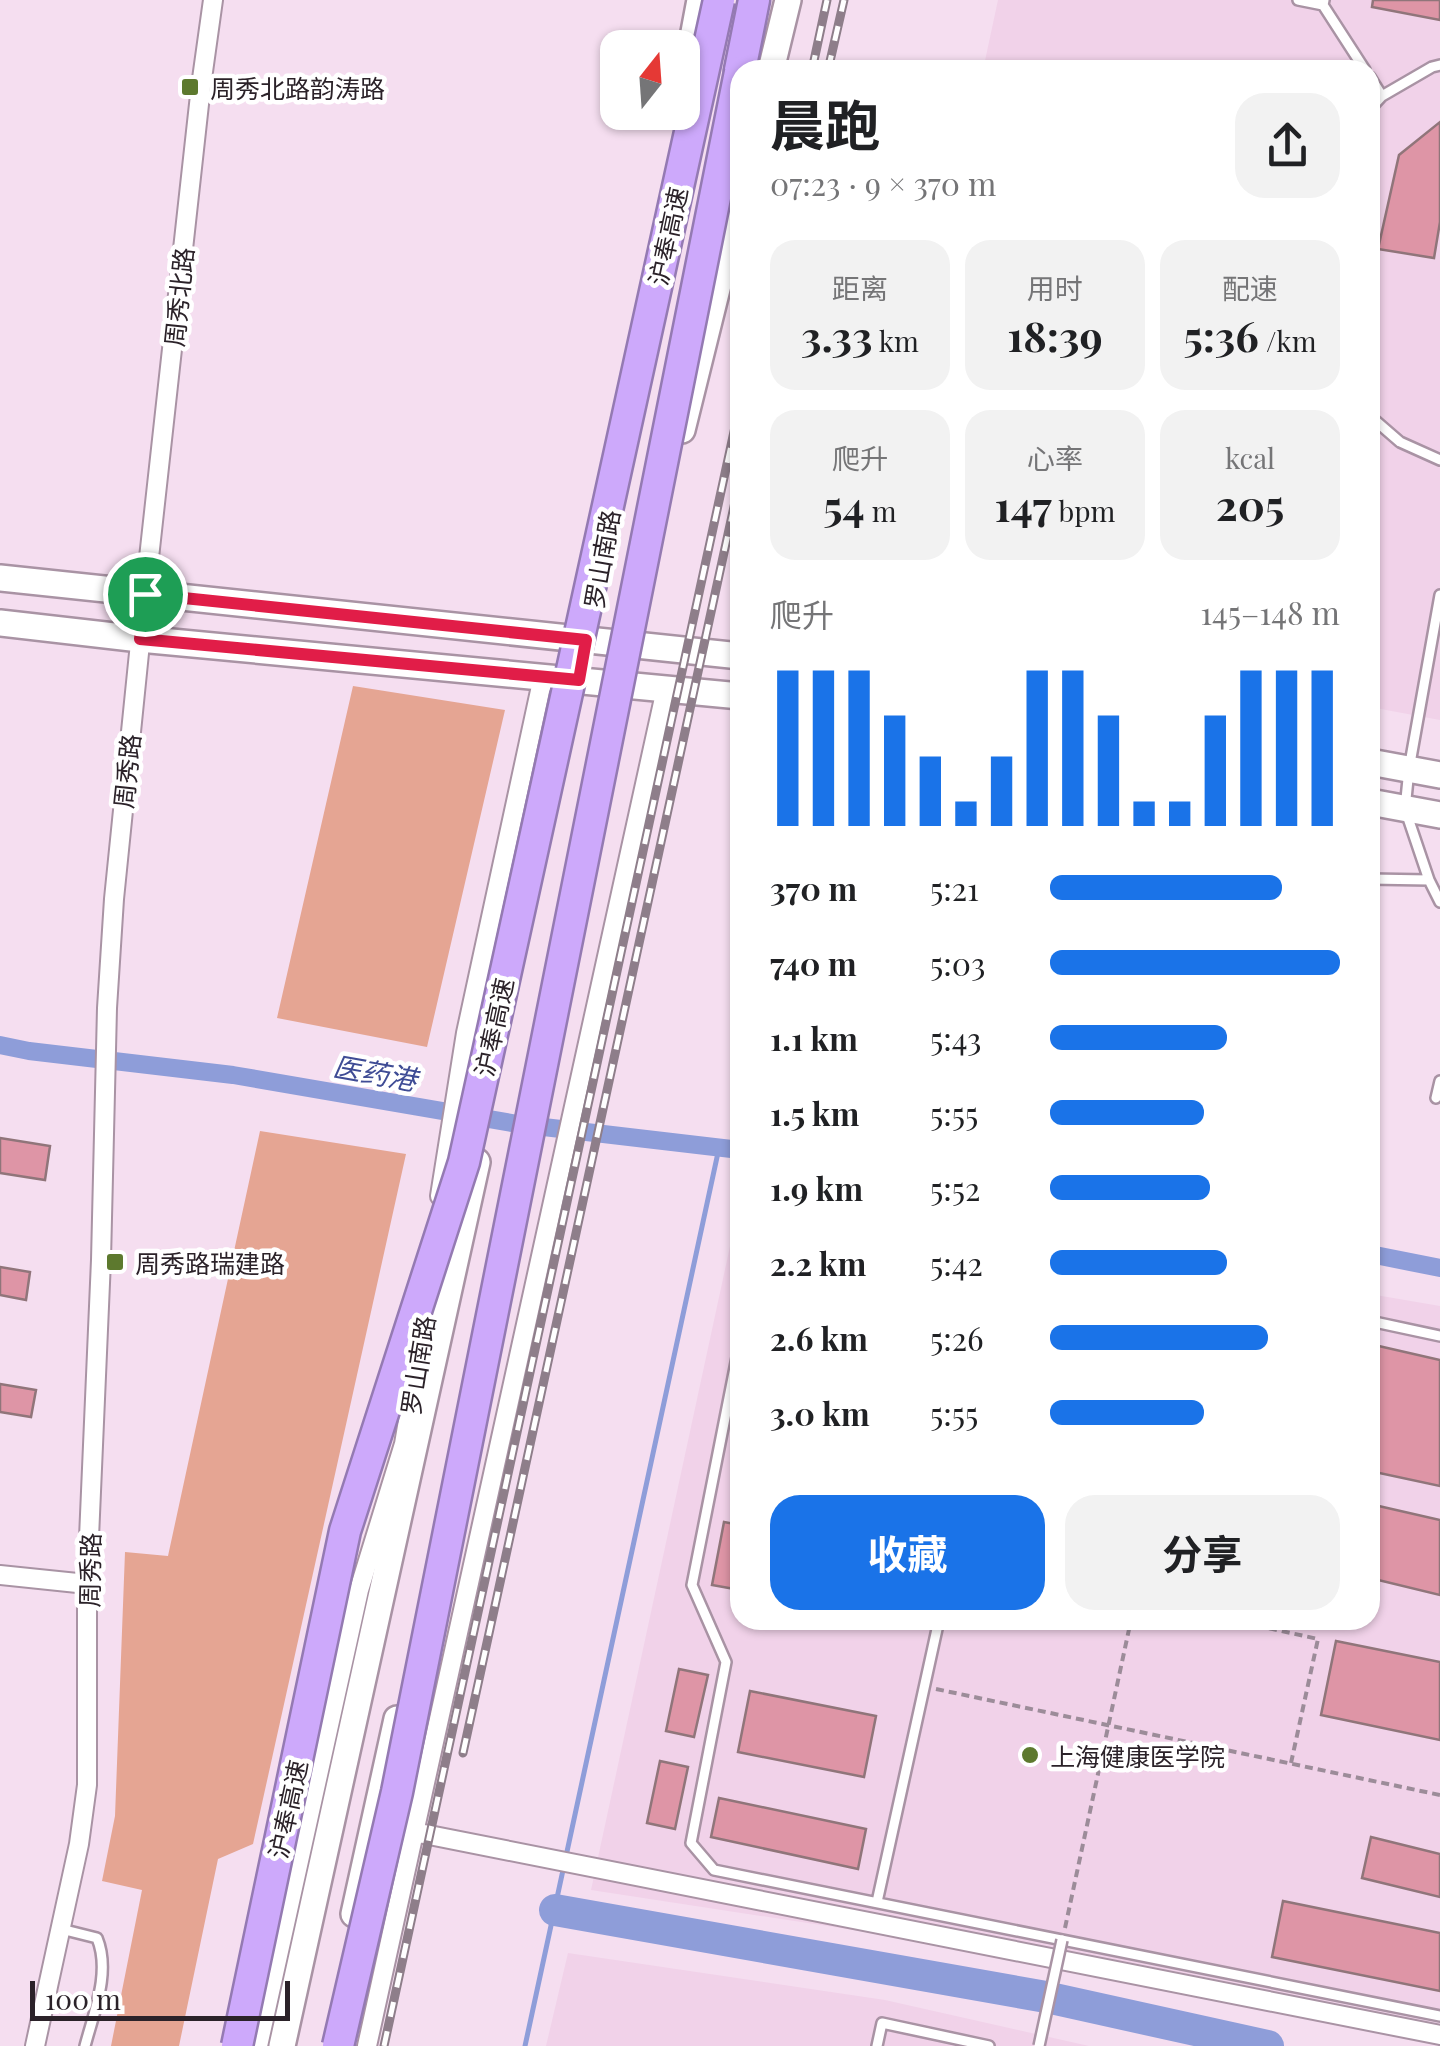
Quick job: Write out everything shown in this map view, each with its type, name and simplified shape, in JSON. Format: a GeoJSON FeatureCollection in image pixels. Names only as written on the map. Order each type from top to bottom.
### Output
{"type":"FeatureCollection","features":[{"type":"Feature","properties":{"kind":"highway","name":"沪奉高速"},"geometry":{"type":"LineString","coordinates":[[237,2046],[346,1531],[464,1162],[720,0]]}},
{"type":"Feature","properties":{"kind":"highway","name":"沪奉高速"},"geometry":{"type":"LineString","coordinates":[[742,60],[754,0]]}},
{"type":"Feature","properties":{"kind":"highway","name":"沪奉高速"},"geometry":{"type":"LineString","coordinates":[[338,2046],[401,1772],[730,121]]}},
{"type":"Feature","properties":{"kind":"main road"},"geometry":{"type":"LineString","coordinates":[[694,30],[700,0]]}},
{"type":"Feature","properties":{"kind":"main road"},"geometry":{"type":"LineString","coordinates":[[773,60],[788,0]]}},
{"type":"Feature","properties":{"kind":"main road","name":"罗山南路"},"geometry":{"type":"LineString","coordinates":[[282,2046],[579,680],[677,130]]}},
{"type":"Feature","properties":{"kind":"main road","name":"罗山南路"},"geometry":{"type":"LineString","coordinates":[[324,2046],[520,1168],[629,645],[730,236]]}},
{"type":"Feature","properties":{"kind":"main road"},"geometry":{"type":"LineString","coordinates":[[0,578],[730,655]]}},
{"type":"Feature","properties":{"kind":"main road"},"geometry":{"type":"LineString","coordinates":[[0,624],[730,695]]}},
{"type":"Feature","properties":{"kind":"main road"},"geometry":{"type":"LineString","coordinates":[[1380,764],[1440,776]]}},
{"type":"Feature","properties":{"kind":"main road"},"geometry":{"type":"LineString","coordinates":[[1380,804],[1440,815]]}},
{"type":"Feature","properties":{"kind":"street","name":"周秀北路"},"geometry":{"type":"LineString","coordinates":[[145,594],[213,0]]}},
{"type":"Feature","properties":{"kind":"street","name":"周秀路"},"geometry":{"type":"LineString","coordinates":[[35,2046],[79,1844],[87,1785],[87,1584],[107,1008],[115,882],[145,594]]}},
{"type":"Feature","properties":{"kind":"street","name":"罗山南路"},"geometry":{"type":"LineString","coordinates":[[258,2046],[359,1590],[404,1444],[462,1057],[542,677]]}},
{"type":"Feature","properties":{"kind":"street"},"geometry":{"type":"LineString","coordinates":[[368,2046],[666,689]]}},
{"type":"Feature","properties":{"kind":"street"},"geometry":{"type":"LineString","coordinates":[[0,1575],[87,1584]]}},
{"type":"Feature","properties":{"kind":"street"},"geometry":{"type":"LineString","coordinates":[[414,1832],[1440,2035]]}},
{"type":"Feature","properties":{"kind":"lane"},"geometry":{"type":"LineString","coordinates":[[1298,0],[1324,2],[1359,60]]}},
{"type":"Feature","properties":{"kind":"lane"},"geometry":{"type":"LineString","coordinates":[[1380,93],[1382,96],[1440,65]]}},
{"type":"Feature","properties":{"kind":"lane"},"geometry":{"type":"LineString","coordinates":[[1380,425],[1400,442],[1440,460]]}},
{"type":"Feature","properties":{"kind":"lane"},"geometry":{"type":"LineString","coordinates":[[1440,595],[1404,808],[1440,902]]}},
{"type":"Feature","properties":{"kind":"lane"},"geometry":{"type":"LineString","coordinates":[[1380,878],[1429,880]]}},
{"type":"Feature","properties":{"kind":"lane"},"geometry":{"type":"LineString","coordinates":[[1436,1098],[1440,1082]]}},
{"type":"Feature","properties":{"kind":"lane"},"geometry":{"type":"LineString","coordinates":[[1380,1323],[1440,1336]]}},
{"type":"Feature","properties":{"kind":"lane"},"geometry":{"type":"LineString","coordinates":[[730,1393],[692,1585],[726,1662],[691,1843],[714,1870],[1440,2016]]}},
{"type":"Feature","properties":{"kind":"lane"},"geometry":{"type":"LineString","coordinates":[[877,1902],[937,1630]]}},
{"type":"Feature","properties":{"kind":"lane"},"geometry":{"type":"LineString","coordinates":[[60,1929],[98,1938],[104,1952],[85,2046]]}},
{"type":"Feature","properties":{"kind":"lane"},"geometry":{"type":"LineString","coordinates":[[1039,2046],[1062,1940]]}},
{"type":"Feature","properties":{"kind":"lane"},"geometry":{"type":"LineString","coordinates":[[876,2046],[882,2023],[989,2046]]}},
{"type":"Feature","properties":{"kind":"path"},"geometry":{"type":"LineString","coordinates":[[1062,1940],[1129,1630]]}},
{"type":"Feature","properties":{"kind":"path"},"geometry":{"type":"LineString","coordinates":[[1277,1630],[1318,1639],[1290,1764]]}},
{"type":"Feature","properties":{"kind":"path"},"geometry":{"type":"LineString","coordinates":[[925,1687],[1440,1795]]}},
{"type":"Feature","properties":{"kind":"shaded area"},"geometry":{"type":"Polygon","coordinates":[[[998,0],[1440,0],[1440,720],[1380,709],[1380,60],[985,60],[998,0]]]}},
{"type":"Feature","properties":{"kind":"shaded area"},"geometry":{"type":"Polygon","coordinates":[[[353,686],[505,710],[427,1047],[277,1018],[353,686]]]}},
{"type":"Feature","properties":{"kind":"shaded area"},"geometry":{"type":"Polygon","coordinates":[[[260,1131],[406,1154],[253,1844],[218,1859],[179,2046],[111,2046],[142,1890],[102,1881],[115,1816],[125,1552],[168,1556],[260,1131]]]}},
{"type":"Feature","properties":{"kind":"shaded area","name":"上海健康医学院"},"geometry":{"type":"Polygon","coordinates":[[[730,1246],[730,1630],[1380,1630],[1380,1296],[1440,1306],[1440,2042],[1082,1965],[591,1890],[730,1246]]]}},
{"type":"Feature","properties":{"kind":"shaded area"},"geometry":{"type":"Polygon","coordinates":[[[568,1953],[885,2000],[1089,2046],[546,2046],[568,1953]]]}},
{"type":"Feature","properties":{"kind":"building"},"geometry":{"type":"Polygon","coordinates":[[[1373,0],[1440,0],[1440,20],[1372,7],[1373,0]]]}},
{"type":"Feature","properties":{"kind":"building"},"geometry":{"type":"Polygon","coordinates":[[[1440,122],[1440,222],[1434,258],[1380,249],[1399,155],[1440,122]]]}},
{"type":"Feature","properties":{"kind":"building"},"geometry":{"type":"Polygon","coordinates":[[[0,1138],[50,1146],[45,1180],[0,1173],[0,1138]]]}},
{"type":"Feature","properties":{"kind":"building"},"geometry":{"type":"Polygon","coordinates":[[[0,1267],[30,1272],[26,1300],[0,1295],[0,1267]]]}},
{"type":"Feature","properties":{"kind":"building"},"geometry":{"type":"Polygon","coordinates":[[[1380,1346],[1440,1360],[1440,1486],[1380,1473],[1380,1346]]]}},
{"type":"Feature","properties":{"kind":"building"},"geometry":{"type":"Polygon","coordinates":[[[0,1384],[36,1390],[31,1417],[0,1412],[0,1384]]]}},
{"type":"Feature","properties":{"kind":"building"},"geometry":{"type":"Polygon","coordinates":[[[1380,1506],[1440,1520],[1440,1595],[1380,1580],[1380,1506]]]}},
{"type":"Feature","properties":{"kind":"building"},"geometry":{"type":"Polygon","coordinates":[[[724,1522],[730,1523],[730,1588],[712,1585],[724,1522]]]}},
{"type":"Feature","properties":{"kind":"building"},"geometry":{"type":"Polygon","coordinates":[[[1336,1641],[1440,1662],[1440,1740],[1321,1715],[1336,1641]]]}},
{"type":"Feature","properties":{"kind":"building"},"geometry":{"type":"Polygon","coordinates":[[[679,1669],[708,1675],[694,1737],[666,1731],[679,1669]]]}},
{"type":"Feature","properties":{"kind":"building"},"geometry":{"type":"Polygon","coordinates":[[[750,1691],[876,1716],[864,1777],[738,1752],[750,1691]]]}},
{"type":"Feature","properties":{"kind":"building"},"geometry":{"type":"Polygon","coordinates":[[[660,1761],[688,1767],[675,1829],[647,1823],[660,1761]]]}},
{"type":"Feature","properties":{"kind":"building"},"geometry":{"type":"Polygon","coordinates":[[[719,1798],[866,1829],[858,1869],[711,1837],[719,1798]]]}},
{"type":"Feature","properties":{"kind":"building"},"geometry":{"type":"Polygon","coordinates":[[[1371,1837],[1440,1854],[1440,1897],[1362,1878],[1371,1837]]]}},
{"type":"Feature","properties":{"kind":"building"},"geometry":{"type":"Polygon","coordinates":[[[1283,1901],[1440,1933],[1440,1991],[1272,1957],[1283,1901]]]}},
{"type":"Feature","properties":{"kind":"waterway","name":"医药港"},"geometry":{"type":"LineString","coordinates":[[0,1045],[233,1075],[518,1124],[730,1149]]}},
{"type":"Feature","properties":{"kind":"waterway"},"geometry":{"type":"LineString","coordinates":[[525,2046],[719,1148]]}},
{"type":"Feature","properties":{"kind":"waterway","name":"医药港"},"geometry":{"type":"LineString","coordinates":[[1380,1256],[1440,1268]]}},
{"type":"Feature","properties":{"kind":"waterway"},"geometry":{"type":"LineString","coordinates":[[555,1910],[1046,1997],[1268,2046]]}},
{"type":"Feature","properties":{"kind":"railway"},"geometry":{"type":"LineString","coordinates":[[814,60],[827,0]]}},
{"type":"Feature","properties":{"kind":"railway"},"geometry":{"type":"LineString","coordinates":[[830,60],[844,0]]}},
{"type":"Feature","properties":{"kind":"railway"},"geometry":{"type":"LineString","coordinates":[[384,2046],[730,450]]}},
{"type":"Feature","properties":{"kind":"railway"},"geometry":{"type":"LineString","coordinates":[[463,1753],[730,525]]}},
{"type":"Feature","properties":{"kind":"place","name":"周秀北路韵涛路"},"geometry":{"type":"Point","coordinates":[190,87]}},
{"type":"Feature","properties":{"kind":"place","name":"周秀路瑞建路"},"geometry":{"type":"Point","coordinates":[115,1262]}},
{"type":"Feature","properties":{"kind":"place","name":"上海健康医学院"},"geometry":{"type":"Point","coordinates":[1030,1755]}},
{"type":"Feature","properties":{"kind":"route"},"geometry":{"type":"LineString","coordinates":[[145,594],[462,627],[586,640],[579,680],[140,639],[145,594]]}}]}
